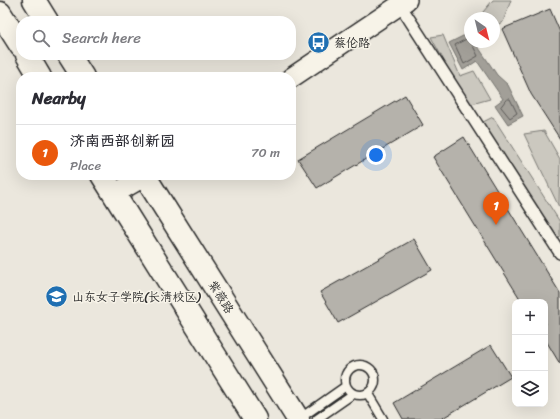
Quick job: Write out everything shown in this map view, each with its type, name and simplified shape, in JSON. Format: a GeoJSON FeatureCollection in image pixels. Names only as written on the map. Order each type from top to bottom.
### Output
{"type":"FeatureCollection","features":[{"type":"Feature","properties":{"kind":"main road"},"geometry":{"type":"LineString","coordinates":[[34,0],[44,16]]}},
{"type":"Feature","properties":{"kind":"main road"},"geometry":{"type":"LineString","coordinates":[[0,13],[16,38]]}},
{"type":"Feature","properties":{"kind":"main road"},"geometry":{"type":"LineString","coordinates":[[29,60],[37,72]]}},
{"type":"Feature","properties":{"kind":"main road"},"geometry":{"type":"LineString","coordinates":[[72,60],[80,72]]}},
{"type":"Feature","properties":{"kind":"main road"},"geometry":{"type":"LineString","coordinates":[[105,180],[255,419]]}},
{"type":"Feature","properties":{"kind":"main road","name":"紫薇路"},"geometry":{"type":"LineString","coordinates":[[148,180],[298,419]]}},
{"type":"Feature","properties":{"kind":"street"},"geometry":{"type":"LineString","coordinates":[[296,75],[403,2],[560,253]]}},
{"type":"Feature","properties":{"kind":"street"},"geometry":{"type":"LineString","coordinates":[[114,194],[137,180]]}},
{"type":"Feature","properties":{"kind":"lane"},"geometry":{"type":"LineString","coordinates":[[356,366],[366,366],[373,372],[376,382],[372,391],[368,394],[358,396],[353,394],[346,386],[345,376],[351,368],[356,366]]}},
{"type":"Feature","properties":{"kind":"lane"},"geometry":{"type":"LineString","coordinates":[[298,419],[346,386]]}},
{"type":"Feature","properties":{"kind":"lane"},"geometry":{"type":"LineString","coordinates":[[317,419],[353,394]]}},
{"type":"Feature","properties":{"kind":"lane"},"geometry":{"type":"LineString","coordinates":[[368,394],[383,419]]}},
{"type":"Feature","properties":{"kind":"shaded area"},"geometry":{"type":"Polygon","coordinates":[[[493,0],[511,0],[503,22],[500,23],[500,12],[483,12],[493,0]]]}},
{"type":"Feature","properties":{"kind":"shaded area"},"geometry":{"type":"Polygon","coordinates":[[[443,35],[460,76],[474,71],[490,99],[468,105],[431,37],[443,35]]]}},
{"type":"Feature","properties":{"kind":"shaded area"},"geometry":{"type":"Polygon","coordinates":[[[493,117],[560,222],[560,236],[554,238],[481,123],[493,117]]]}},
{"type":"Feature","properties":{"kind":"shaded area"},"geometry":{"type":"Polygon","coordinates":[[[544,131],[560,159],[559,207],[524,134],[544,131]]]}},
{"type":"Feature","properties":{"kind":"water"},"geometry":{"type":"Polygon","coordinates":[[[464,36],[464,48],[479,48],[497,75],[508,85],[523,116],[508,124],[495,105],[503,99],[477,61],[463,70],[449,43],[464,36]]]}},
{"type":"Feature","properties":{"kind":"building"},"geometry":{"type":"Polygon","coordinates":[[[550,9],[560,32],[560,139],[531,94],[502,29],[550,9]]]}},
{"type":"Feature","properties":{"kind":"building"},"geometry":{"type":"Polygon","coordinates":[[[405,95],[423,125],[317,188],[298,159],[405,95]]]}},
{"type":"Feature","properties":{"kind":"building"},"geometry":{"type":"Polygon","coordinates":[[[464,137],[560,293],[560,364],[548,344],[548,299],[520,299],[433,157],[464,137]]]}},
{"type":"Feature","properties":{"kind":"building"},"geometry":{"type":"Polygon","coordinates":[[[414,239],[432,270],[338,323],[320,292],[414,239]]]}},
{"type":"Feature","properties":{"kind":"building"},"geometry":{"type":"Polygon","coordinates":[[[491,345],[511,377],[441,419],[403,419],[394,403],[491,345]]]}},
{"type":"Feature","properties":{"kind":"place","name":"蔡伦路"},"geometry":{"type":"Point","coordinates":[318,43]}},
{"type":"Feature","properties":{"kind":"place","name":"济南西部创新园"},"geometry":{"type":"Point","coordinates":[496,225]}},
{"type":"Feature","properties":{"kind":"place","name":"山东女子学院(长清校区)"},"geometry":{"type":"Point","coordinates":[56,297]}}]}
